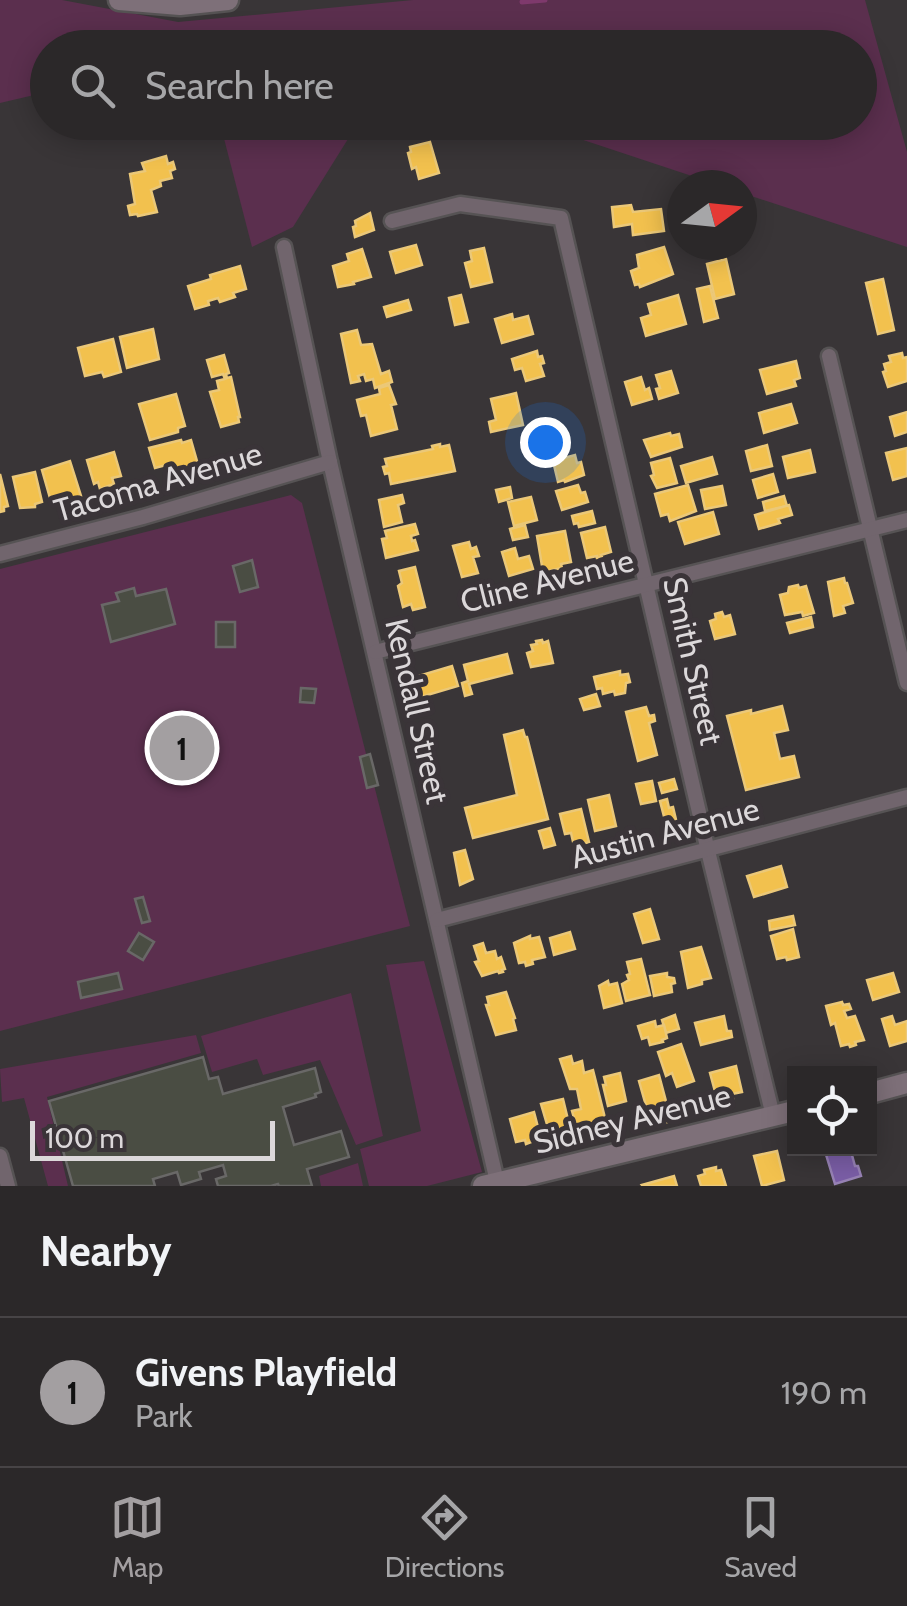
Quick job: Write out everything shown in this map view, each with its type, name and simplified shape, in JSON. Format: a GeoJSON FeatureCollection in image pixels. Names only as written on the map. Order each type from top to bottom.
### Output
{"type":"FeatureCollection","features":[{"type":"Feature","properties":{"kind":"main road"},"geometry":{"type":"LineString","coordinates":[[119,0],[180,4],[228,0]]}},
{"type":"Feature","properties":{"kind":"main road"},"geometry":{"type":"LineString","coordinates":[[877,1090],[907,1084]]}},
{"type":"Feature","properties":{"kind":"main road","name":"Sidney Avenue"},"geometry":{"type":"LineString","coordinates":[[493,1185],[787,1113]]}},
{"type":"Feature","properties":{"kind":"street","name":"Smith Street"},"geometry":{"type":"LineString","coordinates":[[392,221],[460,204],[562,218],[773,1116]]}},
{"type":"Feature","properties":{"kind":"street","name":"Kendall Street"},"geometry":{"type":"LineString","coordinates":[[284,247],[493,1185]]}},
{"type":"Feature","properties":{"kind":"street"},"geometry":{"type":"LineString","coordinates":[[829,356],[907,682]]}},
{"type":"Feature","properties":{"kind":"street","name":"Tacoma Avenue"},"geometry":{"type":"LineString","coordinates":[[0,554],[143,518],[330,462]]}},
{"type":"Feature","properties":{"kind":"street","name":"Cline Avenue"},"geometry":{"type":"LineString","coordinates":[[375,652],[907,520]]}},
{"type":"Feature","properties":{"kind":"street","name":"Austin Avenue"},"geometry":{"type":"LineString","coordinates":[[437,920],[907,797]]}},
{"type":"Feature","properties":{"kind":"street"},"geometry":{"type":"LineString","coordinates":[[0,1156],[8,1186]]}},
{"type":"Feature","properties":{"kind":"shaded area"},"geometry":{"type":"Polygon","coordinates":[[[0,0],[62,0],[178,22],[413,0],[865,0],[873,30],[30,30],[30,96],[0,103],[0,0]]]}},
{"type":"Feature","properties":{"kind":"shaded area"},"geometry":{"type":"Polygon","coordinates":[[[877,43],[907,152],[907,247],[757,198],[757,170],[674,170],[583,140],[877,140],[877,43]]]}},
{"type":"Feature","properties":{"kind":"shaded area"},"geometry":{"type":"Polygon","coordinates":[[[225,140],[347,140],[293,227],[252,247],[225,140]]]}},
{"type":"Feature","properties":{"kind":"shaded area"},"geometry":{"type":"Polygon","coordinates":[[[291,495],[302,503],[410,926],[0,1031],[0,569],[291,495]]]}},
{"type":"Feature","properties":{"kind":"shaded area"},"geometry":{"type":"Polygon","coordinates":[[[424,961],[482,1172],[427,1186],[369,1186],[360,1149],[421,1131],[386,965],[424,961]]]}},
{"type":"Feature","properties":{"kind":"shaded area"},"geometry":{"type":"Polygon","coordinates":[[[351,993],[383,1136],[356,1145],[320,1060],[263,1075],[257,1059],[212,1072],[201,1036],[351,993]]]}},
{"type":"Feature","properties":{"kind":"shaded area"},"geometry":{"type":"Polygon","coordinates":[[[196,1035],[201,1053],[47,1097],[68,1186],[48,1186],[24,1098],[2,1102],[0,1069],[196,1035]]]}},
{"type":"Feature","properties":{"kind":"shaded area"},"geometry":{"type":"Polygon","coordinates":[[[358,1163],[363,1186],[321,1186],[319,1176],[358,1163]]]}},
{"type":"Feature","properties":{"kind":"building: Homes"},"geometry":{"type":"Polygon","coordinates":[[[430,142],[439,173],[419,179],[408,153],[410,147],[430,142]]]}},
{"type":"Feature","properties":{"kind":"building: Homes"},"geometry":{"type":"Polygon","coordinates":[[[166,156],[175,169],[170,171],[172,178],[160,181],[161,186],[151,190],[157,212],[130,215],[128,206],[135,204],[130,174],[145,171],[142,163],[166,156]]]}},
{"type":"Feature","properties":{"kind":"building: Homes"},"geometry":{"type":"Polygon","coordinates":[[[631,205],[633,212],[661,209],[664,231],[633,235],[632,224],[614,227],[612,207],[631,205]]]}},
{"type":"Feature","properties":{"kind":"building: Homes"},"geometry":{"type":"Polygon","coordinates":[[[370,213],[374,230],[355,237],[355,221],[370,213]]]}},
{"type":"Feature","properties":{"kind":"building: Homes"},"geometry":{"type":"Polygon","coordinates":[[[416,245],[422,265],[396,273],[390,252],[416,245]]]}},
{"type":"Feature","properties":{"kind":"building: Homes"},"geometry":{"type":"Polygon","coordinates":[[[664,247],[673,274],[640,287],[635,285],[631,271],[639,268],[637,255],[664,247]]]}},
{"type":"Feature","properties":{"kind":"building: Homes"},"geometry":{"type":"Polygon","coordinates":[[[484,248],[492,282],[471,287],[465,263],[472,261],[470,251],[484,248]]]}},
{"type":"Feature","properties":{"kind":"building: Homes"},"geometry":{"type":"Polygon","coordinates":[[[362,249],[371,277],[338,287],[333,266],[349,261],[347,254],[362,249]]]}},
{"type":"Feature","properties":{"kind":"building: Homes"},"geometry":{"type":"Polygon","coordinates":[[[726,260],[734,294],[715,299],[707,264],[726,260]]]}},
{"type":"Feature","properties":{"kind":"building: Homes"},"geometry":{"type":"Polygon","coordinates":[[[240,266],[246,289],[233,293],[235,297],[208,301],[209,305],[195,309],[188,286],[240,266]]]}},
{"type":"Feature","properties":{"kind":"building: Homes"},"geometry":{"type":"Polygon","coordinates":[[[883,279],[894,330],[878,334],[866,283],[883,279]]]}},
{"type":"Feature","properties":{"kind":"building: Homes"},"geometry":{"type":"Polygon","coordinates":[[[710,286],[718,318],[704,322],[697,289],[710,286]]]}},
{"type":"Feature","properties":{"kind":"building: Homes"},"geometry":{"type":"Polygon","coordinates":[[[461,295],[468,322],[455,325],[449,298],[461,295]]]}},
{"type":"Feature","properties":{"kind":"building: Homes"},"geometry":{"type":"Polygon","coordinates":[[[678,295],[686,324],[646,336],[641,318],[651,315],[648,304],[678,295]]]}},
{"type":"Feature","properties":{"kind":"building: Homes"},"geometry":{"type":"Polygon","coordinates":[[[408,300],[411,310],[387,317],[384,307],[408,300]]]}},
{"type":"Feature","properties":{"kind":"building: Homes"},"geometry":{"type":"Polygon","coordinates":[[[512,314],[513,320],[528,316],[533,334],[502,343],[495,319],[512,314]]]}},
{"type":"Feature","properties":{"kind":"building: Homes"},"geometry":{"type":"Polygon","coordinates":[[[153,329],[159,359],[127,368],[120,337],[153,329]]]}},
{"type":"Feature","properties":{"kind":"building: Homes"},"geometry":{"type":"Polygon","coordinates":[[[357,330],[361,345],[372,344],[381,374],[389,371],[392,382],[375,388],[373,379],[366,381],[364,374],[358,376],[360,381],[351,383],[341,334],[357,330]]]}},
{"type":"Feature","properties":{"kind":"building: Homes"},"geometry":{"type":"Polygon","coordinates":[[[113,339],[121,372],[104,377],[102,372],[85,376],[78,348],[113,339]]]}},
{"type":"Feature","properties":{"kind":"building: Homes"},"geometry":{"type":"Polygon","coordinates":[[[537,351],[544,363],[540,364],[544,376],[526,381],[522,368],[515,370],[512,359],[537,351]]]}},
{"type":"Feature","properties":{"kind":"building: Homes"},"geometry":{"type":"Polygon","coordinates":[[[902,353],[903,358],[907,357],[907,381],[888,387],[884,364],[891,362],[889,356],[902,353]]]}},
{"type":"Feature","properties":{"kind":"building: Homes"},"geometry":{"type":"Polygon","coordinates":[[[224,355],[240,417],[239,422],[221,427],[210,392],[219,390],[217,381],[225,379],[223,374],[212,377],[207,360],[224,355]]]}},
{"type":"Feature","properties":{"kind":"building: Homes"},"geometry":{"type":"Polygon","coordinates":[[[796,361],[800,378],[794,380],[796,386],[767,394],[760,370],[796,361]]]}},
{"type":"Feature","properties":{"kind":"building: Homes"},"geometry":{"type":"Polygon","coordinates":[[[671,371],[678,393],[659,399],[656,375],[671,371]]]}},
{"type":"Feature","properties":{"kind":"building: Homes"},"geometry":{"type":"Polygon","coordinates":[[[641,377],[652,399],[632,405],[625,382],[641,377]]]}},
{"type":"Feature","properties":{"kind":"building: Homes"},"geometry":{"type":"Polygon","coordinates":[[[389,385],[396,404],[391,405],[397,429],[371,436],[357,400],[380,394],[379,388],[389,385]]]}},
{"type":"Feature","properties":{"kind":"building: Homes"},"geometry":{"type":"Polygon","coordinates":[[[516,393],[523,425],[491,432],[489,422],[496,420],[491,399],[516,393]]]}},
{"type":"Feature","properties":{"kind":"building: Homes"},"geometry":{"type":"Polygon","coordinates":[[[176,394],[185,426],[150,440],[139,404],[176,394]]]}},
{"type":"Feature","properties":{"kind":"building: Homes"},"geometry":{"type":"Polygon","coordinates":[[[791,404],[797,423],[764,433],[759,413],[791,404]]]}},
{"type":"Feature","properties":{"kind":"building: Homes"},"geometry":{"type":"Polygon","coordinates":[[[907,412],[907,432],[895,436],[890,417],[907,412]]]}},
{"type":"Feature","properties":{"kind":"building: Homes"},"geometry":{"type":"Polygon","coordinates":[[[555,425],[561,449],[535,456],[531,440],[539,438],[536,429],[555,425]]]}},
{"type":"Feature","properties":{"kind":"building: Homes"},"geometry":{"type":"Polygon","coordinates":[[[679,434],[682,447],[651,457],[644,440],[679,434]]]}},
{"type":"Feature","properties":{"kind":"building: Homes"},"geometry":{"type":"Polygon","coordinates":[[[191,440],[201,475],[171,483],[166,465],[155,468],[149,448],[191,440]]]}},
{"type":"Feature","properties":{"kind":"building: Homes"},"geometry":{"type":"Polygon","coordinates":[[[449,445],[455,471],[391,484],[383,467],[387,466],[385,459],[449,445]]]}},
{"type":"Feature","properties":{"kind":"building: Homes"},"geometry":{"type":"Polygon","coordinates":[[[767,445],[772,466],[751,471],[746,451],[767,445]]]}},
{"type":"Feature","properties":{"kind":"building: Homes"},"geometry":{"type":"Polygon","coordinates":[[[907,448],[907,476],[893,480],[886,453],[907,448]]]}},
{"type":"Feature","properties":{"kind":"building: Homes"},"geometry":{"type":"Polygon","coordinates":[[[810,450],[815,472],[788,478],[783,457],[810,450]]]}},
{"type":"Feature","properties":{"kind":"building: Homes"},"geometry":{"type":"Polygon","coordinates":[[[114,452],[121,476],[112,478],[114,484],[100,489],[98,482],[94,484],[87,460],[114,452]]]}},
{"type":"Feature","properties":{"kind":"building: Homes"},"geometry":{"type":"Polygon","coordinates":[[[575,455],[584,475],[558,482],[553,461],[575,455]]]}},
{"type":"Feature","properties":{"kind":"building: Homes"},"geometry":{"type":"Polygon","coordinates":[[[712,457],[717,474],[686,483],[681,466],[712,457]]]}},
{"type":"Feature","properties":{"kind":"building: Homes"},"geometry":{"type":"Polygon","coordinates":[[[670,458],[677,483],[657,488],[651,476],[651,463],[670,458]]]}},
{"type":"Feature","properties":{"kind":"building: Homes"},"geometry":{"type":"Polygon","coordinates":[[[70,461],[81,496],[52,505],[42,470],[70,461]]]}},
{"type":"Feature","properties":{"kind":"building: Homes"},"geometry":{"type":"Polygon","coordinates":[[[35,472],[42,502],[20,508],[13,477],[35,472]]]}},
{"type":"Feature","properties":{"kind":"building: Homes"},"geometry":{"type":"Polygon","coordinates":[[[0,474],[8,506],[0,512],[0,474]]]}},
{"type":"Feature","properties":{"kind":"building: Homes"},"geometry":{"type":"Polygon","coordinates":[[[773,474],[778,492],[758,498],[753,480],[773,474]]]}},
{"type":"Feature","properties":{"kind":"building: Homes"},"geometry":{"type":"Polygon","coordinates":[[[578,485],[588,502],[562,510],[556,491],[578,485]]]}},
{"type":"Feature","properties":{"kind":"building: Homes"},"geometry":{"type":"Polygon","coordinates":[[[688,485],[696,511],[670,521],[668,514],[661,516],[655,494],[688,485]]]}},
{"type":"Feature","properties":{"kind":"building: Homes"},"geometry":{"type":"Polygon","coordinates":[[[722,486],[726,505],[705,509],[701,490],[722,486]]]}},
{"type":"Feature","properties":{"kind":"building: Homes"},"geometry":{"type":"Polygon","coordinates":[[[510,487],[512,498],[499,502],[496,490],[510,487]]]}},
{"type":"Feature","properties":{"kind":"building: Homes"},"geometry":{"type":"Polygon","coordinates":[[[402,495],[404,503],[398,505],[402,522],[384,527],[379,500],[402,495]]]}},
{"type":"Feature","properties":{"kind":"building: Homes"},"geometry":{"type":"Polygon","coordinates":[[[784,496],[787,506],[765,511],[763,502],[784,496]]]}},
{"type":"Feature","properties":{"kind":"building: Homes"},"geometry":{"type":"Polygon","coordinates":[[[531,497],[537,520],[514,526],[508,502],[531,497]]]}},
{"type":"Feature","properties":{"kind":"building: Homes"},"geometry":{"type":"Polygon","coordinates":[[[789,505],[792,515],[759,529],[755,515],[789,505]]]}},
{"type":"Feature","properties":{"kind":"building: Homes"},"geometry":{"type":"Polygon","coordinates":[[[592,511],[595,523],[579,527],[574,524],[572,516],[592,511]]]}},
{"type":"Feature","properties":{"kind":"building: Homes"},"geometry":{"type":"Polygon","coordinates":[[[713,512],[719,534],[685,544],[678,522],[713,512]]]}},
{"type":"Feature","properties":{"kind":"building: Homes"},"geometry":{"type":"Polygon","coordinates":[[[415,524],[418,534],[411,536],[418,550],[386,558],[382,539],[387,538],[385,531],[415,524]]]}},
{"type":"Feature","properties":{"kind":"building: Homes"},"geometry":{"type":"Polygon","coordinates":[[[525,525],[528,537],[513,540],[510,529],[525,525]]]}},
{"type":"Feature","properties":{"kind":"building: Homes"},"geometry":{"type":"Polygon","coordinates":[[[605,527],[611,552],[587,558],[581,533],[605,527]]]}},
{"type":"Feature","properties":{"kind":"building: Homes"},"geometry":{"type":"Polygon","coordinates":[[[565,531],[571,562],[543,572],[537,536],[565,531]]]}},
{"type":"Feature","properties":{"kind":"building: Homes"},"geometry":{"type":"Polygon","coordinates":[[[469,542],[479,556],[473,557],[478,573],[462,577],[453,546],[469,542]]]}},
{"type":"Feature","properties":{"kind":"building: Homes"},"geometry":{"type":"Polygon","coordinates":[[[515,548],[518,559],[529,556],[533,569],[509,576],[502,552],[515,548]]]}},
{"type":"Feature","properties":{"kind":"building: Homes"},"geometry":{"type":"Polygon","coordinates":[[[415,567],[425,607],[413,610],[411,604],[403,607],[398,586],[402,583],[399,571],[415,567]]]}},
{"type":"Feature","properties":{"kind":"building: Homes"},"geometry":{"type":"Polygon","coordinates":[[[844,578],[853,603],[843,606],[845,613],[834,616],[828,582],[844,578]]]}},
{"type":"Feature","properties":{"kind":"building: Homes"},"geometry":{"type":"Polygon","coordinates":[[[798,585],[806,586],[814,613],[785,615],[780,595],[798,585]]]}},
{"type":"Feature","properties":{"kind":"building: Homes"},"geometry":{"type":"Polygon","coordinates":[[[722,612],[724,617],[730,615],[735,634],[715,639],[710,621],[722,612]]]}},
{"type":"Feature","properties":{"kind":"building: Homes"},"geometry":{"type":"Polygon","coordinates":[[[811,617],[813,627],[790,633],[787,623],[811,617]]]}},
{"type":"Feature","properties":{"kind":"building: Homes"},"geometry":{"type":"Polygon","coordinates":[[[548,641],[553,663],[531,667],[527,653],[533,651],[531,645],[548,641]]]}},
{"type":"Feature","properties":{"kind":"building: Homes"},"geometry":{"type":"Polygon","coordinates":[[[507,654],[512,673],[469,684],[472,694],[465,696],[462,683],[468,681],[464,665],[507,654]]]}},
{"type":"Feature","properties":{"kind":"building: Homes"},"geometry":{"type":"Polygon","coordinates":[[[452,666],[458,686],[414,699],[408,679],[452,666]]]}},
{"type":"Feature","properties":{"kind":"building: Homes"},"geometry":{"type":"Polygon","coordinates":[[[620,671],[620,675],[628,674],[630,682],[626,683],[625,693],[603,694],[602,688],[597,689],[594,677],[620,671]]]}},
{"type":"Feature","properties":{"kind":"building: Homes"},"geometry":{"type":"Polygon","coordinates":[[[596,694],[600,706],[584,710],[580,699],[596,694]]]}},
{"type":"Feature","properties":{"kind":"building: Homes"},"geometry":{"type":"Polygon","coordinates":[[[782,706],[788,730],[774,733],[780,759],[794,756],[799,777],[746,790],[727,716],[782,706]]]}},
{"type":"Feature","properties":{"kind":"building: Homes"},"geometry":{"type":"Polygon","coordinates":[[[646,707],[649,716],[654,715],[655,721],[649,723],[657,755],[638,761],[626,712],[646,707]]]}},
{"type":"Feature","properties":{"kind":"building: Homes"},"geometry":{"type":"Polygon","coordinates":[[[523,730],[548,819],[473,838],[465,808],[517,795],[504,735],[523,730]]]}},
{"type":"Feature","properties":{"kind":"building: Homes"},"geometry":{"type":"Polygon","coordinates":[[[674,779],[677,789],[662,793],[659,783],[674,779]]]}},
{"type":"Feature","properties":{"kind":"building: Homes"},"geometry":{"type":"Polygon","coordinates":[[[652,781],[656,801],[641,804],[636,784],[652,781]]]}},
{"type":"Feature","properties":{"kind":"building: Homes"},"geometry":{"type":"Polygon","coordinates":[[[609,795],[616,826],[595,831],[588,800],[609,795]]]}},
{"type":"Feature","properties":{"kind":"building: Homes"},"geometry":{"type":"Polygon","coordinates":[[[667,799],[677,824],[675,830],[668,832],[660,801],[667,799]]]}},
{"type":"Feature","properties":{"kind":"building: Homes"},"geometry":{"type":"Polygon","coordinates":[[[581,809],[589,842],[574,846],[571,833],[565,834],[560,814],[581,809]]]}},
{"type":"Feature","properties":{"kind":"building: Homes"},"geometry":{"type":"Polygon","coordinates":[[[550,828],[555,845],[544,848],[539,831],[550,828]]]}},
{"type":"Feature","properties":{"kind":"building: Homes"},"geometry":{"type":"Polygon","coordinates":[[[465,850],[473,879],[460,885],[454,853],[465,850]]]}},
{"type":"Feature","properties":{"kind":"building: Homes"},"geometry":{"type":"Polygon","coordinates":[[[781,866],[787,887],[754,897],[747,876],[781,866]]]}},
{"type":"Feature","properties":{"kind":"building: Homes"},"geometry":{"type":"Polygon","coordinates":[[[650,909],[659,939],[643,943],[634,914],[650,909]]]}},
{"type":"Feature","properties":{"kind":"building: Homes"},"geometry":{"type":"Polygon","coordinates":[[[793,916],[795,925],[770,930],[769,921],[793,916]]]}},
{"type":"Feature","properties":{"kind":"building: Homes"},"geometry":{"type":"Polygon","coordinates":[[[793,929],[799,957],[777,959],[771,936],[793,929]]]}},
{"type":"Feature","properties":{"kind":"building: Homes"},"geometry":{"type":"Polygon","coordinates":[[[570,932],[575,949],[554,955],[550,938],[570,932]]]}},
{"type":"Feature","properties":{"kind":"building: Homes"},"geometry":{"type":"Polygon","coordinates":[[[530,936],[539,937],[545,957],[526,966],[525,962],[519,963],[514,943],[530,936]]]}},
{"type":"Feature","properties":{"kind":"building: Homes"},"geometry":{"type":"Polygon","coordinates":[[[483,943],[486,953],[495,951],[497,959],[501,957],[503,972],[482,976],[475,962],[479,961],[474,946],[483,943]]]}},
{"type":"Feature","properties":{"kind":"building: Homes"},"geometry":{"type":"Polygon","coordinates":[[[701,947],[711,978],[688,988],[681,952],[701,947]]]}},
{"type":"Feature","properties":{"kind":"building: Homes"},"geometry":{"type":"Polygon","coordinates":[[[641,959],[650,995],[626,1001],[622,984],[629,980],[627,962],[641,959]]]}},
{"type":"Feature","properties":{"kind":"building: Homes"},"geometry":{"type":"Polygon","coordinates":[[[667,973],[667,977],[674,978],[672,992],[654,996],[650,976],[667,973]]]}},
{"type":"Feature","properties":{"kind":"building: Homes"},"geometry":{"type":"Polygon","coordinates":[[[893,973],[899,992],[873,1000],[867,980],[893,973]]]}},
{"type":"Feature","properties":{"kind":"building: Homes"},"geometry":{"type":"Polygon","coordinates":[[[608,981],[609,985],[617,983],[622,1003],[604,1008],[599,986],[608,981]]]}},
{"type":"Feature","properties":{"kind":"building: Homes"},"geometry":{"type":"Polygon","coordinates":[[[506,992],[516,1030],[496,1035],[487,997],[506,992]]]}},
{"type":"Feature","properties":{"kind":"building: Homes"},"geometry":{"type":"Polygon","coordinates":[[[849,1004],[851,1009],[844,1011],[847,1018],[855,1016],[864,1040],[850,1047],[841,1046],[826,1006],[849,1004]]]}},
{"type":"Feature","properties":{"kind":"building: Homes"},"geometry":{"type":"Polygon","coordinates":[[[675,1015],[679,1029],[666,1033],[662,1020],[675,1015]]]}},
{"type":"Feature","properties":{"kind":"building: Homes"},"geometry":{"type":"Polygon","coordinates":[[[724,1016],[732,1037],[701,1045],[695,1023],[724,1016]]]}},
{"type":"Feature","properties":{"kind":"building: Homes"},"geometry":{"type":"Polygon","coordinates":[[[892,1016],[895,1025],[907,1021],[907,1041],[890,1046],[882,1019],[892,1016]]]}},
{"type":"Feature","properties":{"kind":"building: Homes"},"geometry":{"type":"Polygon","coordinates":[[[655,1021],[656,1027],[664,1025],[667,1038],[650,1045],[648,1037],[642,1039],[638,1026],[655,1021]]]}},
{"type":"Feature","properties":{"kind":"building: Homes"},"geometry":{"type":"Polygon","coordinates":[[[681,1044],[694,1081],[677,1087],[672,1073],[666,1076],[658,1052],[681,1044]]]}},
{"type":"Feature","properties":{"kind":"building: Homes"},"geometry":{"type":"Polygon","coordinates":[[[571,1056],[573,1064],[582,1061],[584,1073],[593,1070],[606,1122],[577,1128],[572,1111],[581,1109],[577,1089],[570,1089],[560,1059],[571,1056]]]}},
{"type":"Feature","properties":{"kind":"building: Homes"},"geometry":{"type":"Polygon","coordinates":[[[736,1066],[742,1092],[732,1094],[733,1098],[717,1099],[710,1073],[736,1066]]]}},
{"type":"Feature","properties":{"kind":"building: Homes"},"geometry":{"type":"Polygon","coordinates":[[[620,1073],[626,1101],[608,1106],[604,1077],[620,1073]]]}},
{"type":"Feature","properties":{"kind":"building: Homes"},"geometry":{"type":"Polygon","coordinates":[[[659,1075],[667,1105],[673,1104],[677,1119],[652,1127],[639,1081],[659,1075]]]}},
{"type":"Feature","properties":{"kind":"building: Homes"},"geometry":{"type":"Polygon","coordinates":[[[563,1099],[570,1128],[549,1131],[541,1104],[563,1099]]]}},
{"type":"Feature","properties":{"kind":"building: Homes"},"geometry":{"type":"Polygon","coordinates":[[[534,1112],[540,1135],[526,1144],[525,1140],[516,1142],[510,1119],[534,1112]]]}},
{"type":"Feature","properties":{"kind":"building: Homes"},"geometry":{"type":"Polygon","coordinates":[[[777,1151],[784,1180],[762,1186],[754,1156],[777,1151]]]}},
{"type":"Feature","properties":{"kind":"building: Homes"},"geometry":{"type":"Polygon","coordinates":[[[716,1167],[716,1171],[721,1170],[726,1186],[701,1186],[698,1176],[716,1167]]]}},
{"type":"Feature","properties":{"kind":"building: Homes"},"geometry":{"type":"Polygon","coordinates":[[[674,1176],[677,1186],[642,1185],[674,1176]]]}},
{"type":"Feature","properties":{"kind":"building: Offices"},"geometry":{"type":"Polygon","coordinates":[[[826,1156],[852,1156],[861,1176],[835,1184],[826,1156]]]}},
{"type":"Feature","properties":{"kind":"building: Other"},"geometry":{"type":"Polygon","coordinates":[[[252,560],[258,587],[240,592],[233,566],[252,560]]]}},
{"type":"Feature","properties":{"kind":"building: Other"},"geometry":{"type":"Polygon","coordinates":[[[134,588],[136,596],[166,589],[175,624],[111,642],[102,605],[119,601],[116,593],[134,588]]]}},
{"type":"Feature","properties":{"kind":"building: Other"},"geometry":{"type":"Polygon","coordinates":[[[216,622],[235,622],[235,647],[216,647],[216,622]]]}},
{"type":"Feature","properties":{"kind":"building: Other"},"geometry":{"type":"Polygon","coordinates":[[[301,688],[316,689],[314,703],[300,702],[301,688]]]}},
{"type":"Feature","properties":{"kind":"building: Other"},"geometry":{"type":"Polygon","coordinates":[[[370,754],[378,785],[367,788],[360,757],[370,754]]]}},
{"type":"Feature","properties":{"kind":"building: Other"},"geometry":{"type":"Polygon","coordinates":[[[143,897],[150,921],[142,923],[135,899],[143,897]]]}},
{"type":"Feature","properties":{"kind":"building: Other"},"geometry":{"type":"Polygon","coordinates":[[[139,933],[154,942],[143,960],[128,951],[139,933]]]}},
{"type":"Feature","properties":{"kind":"building: Other"},"geometry":{"type":"Polygon","coordinates":[[[118,973],[122,989],[81,998],[78,982],[118,973]]]}},
{"type":"Feature","properties":{"kind":"building: Other"},"geometry":{"type":"Polygon","coordinates":[[[203,1057],[209,1079],[218,1077],[223,1094],[315,1068],[321,1092],[283,1107],[294,1145],[341,1131],[349,1157],[307,1169],[312,1186],[218,1186],[216,1179],[226,1176],[223,1165],[199,1172],[201,1179],[181,1185],[177,1172],[153,1179],[155,1186],[73,1186],[49,1101],[203,1057]]]}},
{"type":"Feature","properties":{"kind":"waterway"},"geometry":{"type":"LineString","coordinates":[[522,2],[545,0]]}},
{"type":"Feature","properties":{"kind":"place","name":"Givens Playfield"},"geometry":{"type":"Point","coordinates":[182,748]}}]}
